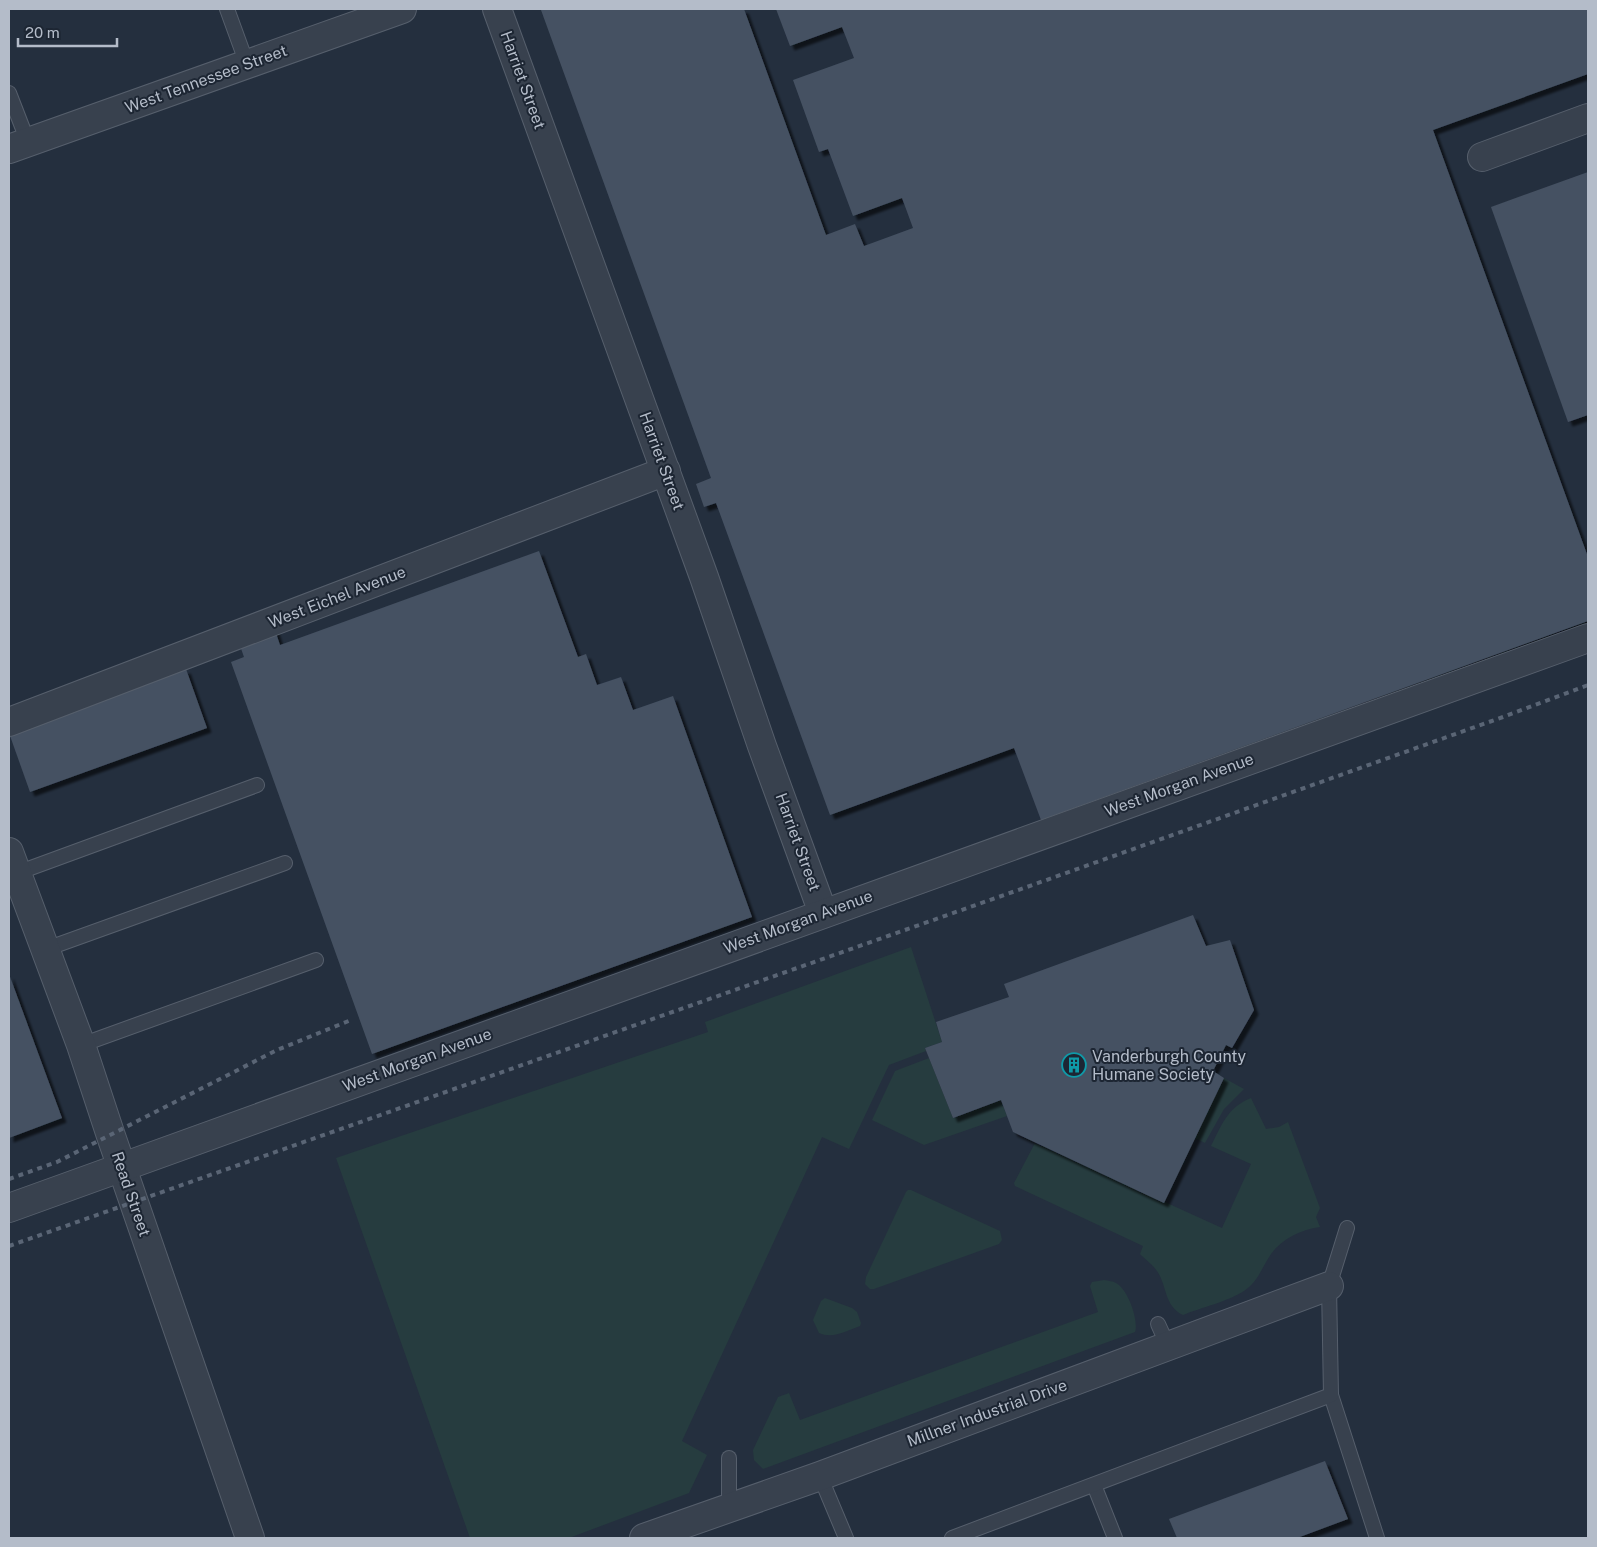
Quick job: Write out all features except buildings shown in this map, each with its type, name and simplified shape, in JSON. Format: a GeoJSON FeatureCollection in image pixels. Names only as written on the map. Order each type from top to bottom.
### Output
{"type":"FeatureCollection","features":[{"type":"Feature","properties":{"kind":"street","name":"West Tennessee Street"},"geometry":{"type":"LineString","coordinates":[[18,145],[402,9]]}},
{"type":"Feature","properties":{"kind":"street","name":"Harriet Street"},"geometry":{"type":"LineString","coordinates":[[497,9],[824,913]]}},
{"type":"Feature","properties":{"kind":"street"},"geometry":{"type":"LineString","coordinates":[[1482,157],[1588,118]]}},
{"type":"Feature","properties":{"kind":"street","name":"West Eichel Avenue"},"geometry":{"type":"LineString","coordinates":[[9,722],[666,472]]}},
{"type":"Feature","properties":{"kind":"street","name":"West Morgan Avenue"},"geometry":{"type":"LineString","coordinates":[[9,1208],[1588,638]]}},
{"type":"Feature","properties":{"kind":"street","name":"Read Street"},"geometry":{"type":"LineString","coordinates":[[13,862],[81,1044],[250,1538]]}},
{"type":"Feature","properties":{"kind":"street","name":"Millner Industrial Drive"},"geometry":{"type":"LineString","coordinates":[[644,1538],[820,1476],[1163,1335],[1330,1286]]}},
{"type":"Feature","properties":{"kind":"lane"},"geometry":{"type":"LineString","coordinates":[[227,9],[247,64]]}},
{"type":"Feature","properties":{"kind":"lane"},"geometry":{"type":"LineString","coordinates":[[9,94],[18,145]]}},
{"type":"Feature","properties":{"kind":"lane"},"geometry":{"type":"LineString","coordinates":[[13,862],[257,785]]}},
{"type":"Feature","properties":{"kind":"lane"},"geometry":{"type":"LineString","coordinates":[[46,949],[285,863]]}},
{"type":"Feature","properties":{"kind":"lane"},"geometry":{"type":"LineString","coordinates":[[81,1044],[316,960]]}},
{"type":"Feature","properties":{"kind":"lane"},"geometry":{"type":"LineString","coordinates":[[1347,1228],[1330,1286],[1331,1395],[1377,1538]]}},
{"type":"Feature","properties":{"kind":"lane"},"geometry":{"type":"LineString","coordinates":[[952,1538],[1331,1395]]}},
{"type":"Feature","properties":{"kind":"lane"},"geometry":{"type":"LineString","coordinates":[[729,1458],[729,1507]]}},
{"type":"Feature","properties":{"kind":"lane"},"geometry":{"type":"LineString","coordinates":[[820,1476],[846,1538]]}},
{"type":"Feature","properties":{"kind":"lane"},"geometry":{"type":"LineString","coordinates":[[1094,1485],[1115,1538]]}},
{"type":"Feature","properties":{"kind":"green space"},"geometry":{"type":"Polygon","coordinates":[[[911,947],[942,1042],[925,1048],[926,1051],[889,1065],[849,1149],[822,1137],[682,1441],[707,1455],[689,1493],[569,1538],[470,1538],[336,1158],[708,1032],[705,1022],[911,947]]]}},
{"type":"Feature","properties":{"kind":"green space"},"geometry":{"type":"Polygon","coordinates":[[[929,1058],[953,1118],[1001,1100],[1007,1116],[924,1145],[872,1120],[895,1071],[929,1058]]]}},
{"type":"Feature","properties":{"kind":"green space"},"geometry":{"type":"Polygon","coordinates":[[[1224,1078],[1244,1089],[1224,1109],[1205,1143],[1195,1138],[1224,1078]]]}},
{"type":"Feature","properties":{"kind":"green space"},"geometry":{"type":"Polygon","coordinates":[[[1251,1098],[1266,1129],[1279,1127],[1288,1122],[1320,1208],[1316,1217],[1320,1227],[1306,1230],[1281,1243],[1271,1254],[1249,1287],[1238,1295],[1223,1301],[1183,1315],[1169,1301],[1157,1271],[1140,1254],[1143,1246],[1015,1186],[1014,1183],[1035,1143],[1222,1228],[1251,1164],[1211,1146],[1231,1111],[1251,1098]]]}},
{"type":"Feature","properties":{"kind":"green space"},"geometry":{"type":"Polygon","coordinates":[[[908,1190],[1000,1231],[1002,1240],[999,1244],[870,1289],[865,1284],[866,1277],[908,1190]]]}},
{"type":"Feature","properties":{"kind":"green space"},"geometry":{"type":"Polygon","coordinates":[[[1104,1280],[1116,1283],[1125,1292],[1134,1313],[1135,1332],[763,1469],[754,1460],[753,1450],[778,1397],[789,1393],[800,1420],[1098,1312],[1090,1286],[1092,1282],[1104,1280]]]}},
{"type":"Feature","properties":{"kind":"green space"},"geometry":{"type":"Polygon","coordinates":[[[825,1298],[852,1308],[857,1312],[861,1323],[860,1326],[834,1335],[819,1333],[813,1320],[821,1301],[825,1298]]]}},
{"type":"Feature","properties":{"kind":"railway"},"geometry":{"type":"LineString","coordinates":[[9,1246],[1024,888],[1588,685]]}},
{"type":"Feature","properties":{"kind":"railway"},"geometry":{"type":"LineString","coordinates":[[9,1179],[57,1162],[277,1050],[351,1020]]}},
{"type":"Feature","properties":{"kind":"place","name":"Vanderburgh County Humane Society"},"geometry":{"type":"Point","coordinates":[1074,1065]}}]}
